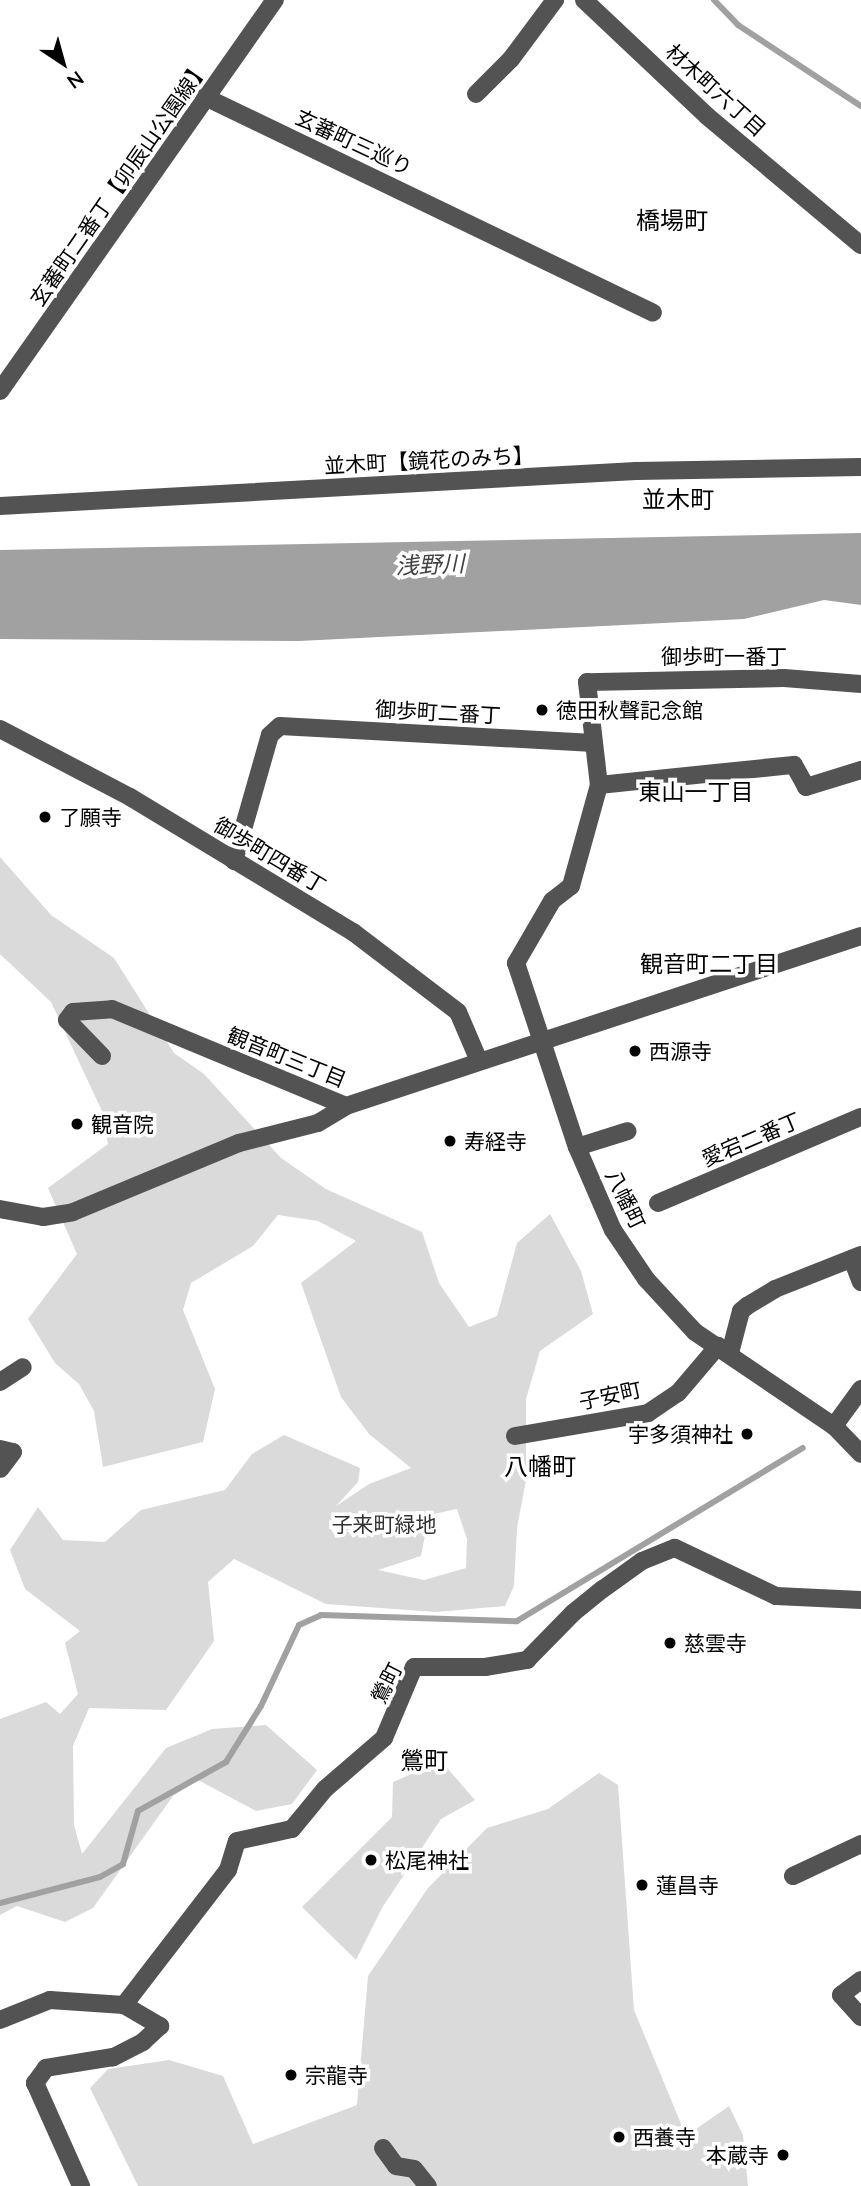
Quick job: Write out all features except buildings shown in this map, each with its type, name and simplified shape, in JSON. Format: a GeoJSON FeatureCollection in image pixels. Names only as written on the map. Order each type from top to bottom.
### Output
{"type":"FeatureCollection","features":[{"type":"Feature","properties":{"kind":"street","name":"玄蕃町二番丁【卯辰山公園線】"},"geometry":{"type":"LineString","coordinates":[[0,391],[275,0]]}},
{"type":"Feature","properties":{"kind":"street"},"geometry":{"type":"LineString","coordinates":[[476,94],[511,59],[555,0]]}},
{"type":"Feature","properties":{"kind":"street","name":"材木町六丁目"},"geometry":{"type":"LineString","coordinates":[[584,0],[707,116],[861,246]]}},
{"type":"Feature","properties":{"kind":"street","name":"玄蕃町三巡り"},"geometry":{"type":"LineString","coordinates":[[205,97],[653,313]]}},
{"type":"Feature","properties":{"kind":"street","name":"並木町【鏡花のみち】"},"geometry":{"type":"LineString","coordinates":[[0,506],[636,471],[861,467]]}},
{"type":"Feature","properties":{"kind":"street","name":"御歩町一番丁"},"geometry":{"type":"LineString","coordinates":[[594,743],[587,682],[784,678],[861,684]]}},
{"type":"Feature","properties":{"kind":"street","name":"御歩町二番丁"},"geometry":{"type":"LineString","coordinates":[[234,861],[270,735],[280,726],[594,743]]}},
{"type":"Feature","properties":{"kind":"street","name":"御歩町四番丁"},"geometry":{"type":"LineString","coordinates":[[0,729],[130,797],[353,932],[452,1007],[479,1061]]}},
{"type":"Feature","properties":{"kind":"street"},"geometry":{"type":"LineString","coordinates":[[594,743],[598,785],[794,765],[806,787],[861,770]]}},
{"type":"Feature","properties":{"kind":"street","name":"八幡町"},"geometry":{"type":"LineString","coordinates":[[598,785],[571,886],[552,901],[516,963],[577,1147],[613,1230],[646,1279],[695,1332],[834,1426],[861,1454]]}},
{"type":"Feature","properties":{"kind":"street"},"geometry":{"type":"LineString","coordinates":[[542,1040],[861,936]]}},
{"type":"Feature","properties":{"kind":"street","name":"観音町三丁目"},"geometry":{"type":"LineString","coordinates":[[102,1056],[67,1020],[73,1012],[112,1009],[346,1106],[542,1040]]}},
{"type":"Feature","properties":{"kind":"street"},"geometry":{"type":"LineString","coordinates":[[0,1209],[43,1217],[73,1212],[239,1143],[318,1123],[346,1106]]}},
{"type":"Feature","properties":{"kind":"street","name":"愛宕二番丁"},"geometry":{"type":"LineString","coordinates":[[658,1203],[861,1117]]}},
{"type":"Feature","properties":{"kind":"street"},"geometry":{"type":"LineString","coordinates":[[577,1147],[628,1131]]}},
{"type":"Feature","properties":{"kind":"street"},"geometry":{"type":"LineString","coordinates":[[724,1350],[741,1311],[775,1289],[857,1257],[861,1282]]}},
{"type":"Feature","properties":{"kind":"street","name":"子安町"},"geometry":{"type":"LineString","coordinates":[[515,1436],[648,1413],[678,1393],[724,1350]]}},
{"type":"Feature","properties":{"kind":"street"},"geometry":{"type":"LineString","coordinates":[[0,1382],[23,1367]]}},
{"type":"Feature","properties":{"kind":"street"},"geometry":{"type":"LineString","coordinates":[[834,1426],[861,1389]]}},
{"type":"Feature","properties":{"kind":"street"},"geometry":{"type":"LineString","coordinates":[[0,1449],[13,1452],[0,1469]]}},
{"type":"Feature","properties":{"kind":"street","name":"鶯町"},"geometry":{"type":"LineString","coordinates":[[124,2005],[228,1870],[237,1841],[292,1829],[325,1789],[384,1738],[414,1667],[485,1667],[527,1660],[573,1613],[603,1589],[642,1561],[675,1548],[776,1596],[861,1600]]}},
{"type":"Feature","properties":{"kind":"street"},"geometry":{"type":"LineString","coordinates":[[793,1876],[861,1844]]}},
{"type":"Feature","properties":{"kind":"street"},"geometry":{"type":"LineString","coordinates":[[861,1980],[841,1995],[861,2017]]}},
{"type":"Feature","properties":{"kind":"street"},"geometry":{"type":"LineString","coordinates":[[0,2020],[50,2000],[124,2005],[160,2026],[143,2042],[113,2057],[46,2068],[36,2083],[81,2186]]}},
{"type":"Feature","properties":{"kind":"street"},"geometry":{"type":"LineString","coordinates":[[383,2148],[396,2166],[415,2169],[428,2186]]}},
{"type":"Feature","properties":{"kind":"green space","name":"子来町緑地"},"geometry":{"type":"Polygon","coordinates":[[[0,857],[51,915],[114,958],[174,1053],[204,1074],[281,1158],[326,1189],[422,1232],[439,1283],[469,1327],[497,1316],[517,1243],[550,1214],[581,1271],[593,1314],[540,1351],[526,1399],[526,1480],[517,1528],[514,1586],[505,1606],[436,1612],[326,1604],[234,1559],[208,1582],[214,1641],[166,1710],[89,1708],[73,1746],[74,1825],[82,1854],[166,1748],[212,1729],[266,1725],[317,1770],[292,1804],[256,1811],[198,1780],[173,1796],[93,1908],[65,1922],[17,1906],[0,1915],[0,1719],[46,1702],[60,1714],[78,1694],[65,1643],[80,1631],[25,1589],[10,1550],[38,1507],[63,1540],[105,1542],[141,1510],[225,1490],[252,1454],[284,1435],[360,1468],[358,1482],[336,1506],[369,1484],[411,1468],[369,1434],[341,1397],[301,1283],[356,1241],[318,1221],[278,1215],[253,1246],[191,1283],[183,1310],[215,1389],[203,1442],[103,1467],[94,1411],[79,1384],[55,1363],[28,1319],[77,1254],[48,1188],[108,1144],[102,1111],[51,1002],[0,954],[0,857]],[[457,1509],[429,1515],[421,1556],[378,1570],[424,1580],[466,1568],[467,1539],[457,1509]]]}},
{"type":"Feature","properties":{"kind":"green space"},"geometry":{"type":"Polygon","coordinates":[[[441,1761],[475,1800],[441,1819],[382,1908],[356,1960],[302,1907],[392,1817],[393,1782],[441,1761]]]}},
{"type":"Feature","properties":{"kind":"green space"},"geometry":{"type":"Polygon","coordinates":[[[599,1773],[618,1785],[634,2010],[686,2136],[729,2106],[743,2135],[748,2186],[138,2186],[90,2088],[108,2069],[169,2060],[223,2076],[253,2144],[357,2105],[368,1976],[428,1888],[487,1828],[548,1809],[599,1773]]]}},
{"type":"Feature","properties":{"kind":"water","name":"浅野川"},"geometry":{"type":"Polygon","coordinates":[[[861,533],[861,605],[824,600],[744,619],[299,641],[0,639],[0,550],[861,533]]]}},
{"type":"Feature","properties":{"kind":"waterway"},"geometry":{"type":"LineString","coordinates":[[714,0],[738,25],[861,106]]}},
{"type":"Feature","properties":{"kind":"waterway"},"geometry":{"type":"LineString","coordinates":[[0,1903],[100,1877],[123,1864],[138,1811],[226,1762],[261,1706],[299,1625],[321,1615],[517,1621],[803,1448]]}},
{"type":"Feature","properties":{"kind":"place","name":"徳田秋聲記念館"},"geometry":{"type":"Point","coordinates":[542,710]}},
{"type":"Feature","properties":{"kind":"place","name":"了願寺"},"geometry":{"type":"Point","coordinates":[45,817]}},
{"type":"Feature","properties":{"kind":"place","name":"西源寺"},"geometry":{"type":"Point","coordinates":[635,1051]}},
{"type":"Feature","properties":{"kind":"place","name":"観音院"},"geometry":{"type":"Point","coordinates":[77,1124]}},
{"type":"Feature","properties":{"kind":"place","name":"寿経寺"},"geometry":{"type":"Point","coordinates":[450,1141]}},
{"type":"Feature","properties":{"kind":"place","name":"宇多須神社"},"geometry":{"type":"Point","coordinates":[747,1434]}},
{"type":"Feature","properties":{"kind":"place","name":"慈雲寺"},"geometry":{"type":"Point","coordinates":[670,1643]}},
{"type":"Feature","properties":{"kind":"place","name":"松尾神社"},"geometry":{"type":"Point","coordinates":[371,1860]}},
{"type":"Feature","properties":{"kind":"place","name":"蓮昌寺"},"geometry":{"type":"Point","coordinates":[642,1885]}},
{"type":"Feature","properties":{"kind":"place","name":"宗龍寺"},"geometry":{"type":"Point","coordinates":[291,2075]}},
{"type":"Feature","properties":{"kind":"place","name":"西養寺"},"geometry":{"type":"Point","coordinates":[619,2137]}},
{"type":"Feature","properties":{"kind":"place","name":"本蔵寺"},"geometry":{"type":"Point","coordinates":[783,2155]}},
{"type":"Feature","properties":{"kind":"district","name":"橋場町"},"geometry":{"type":"Point","coordinates":[672,220]}},
{"type":"Feature","properties":{"kind":"district","name":"並木町"},"geometry":{"type":"Point","coordinates":[678,499]}},
{"type":"Feature","properties":{"kind":"district","name":"東山一丁目"},"geometry":{"type":"Point","coordinates":[696,791]}},
{"type":"Feature","properties":{"kind":"district","name":"観音町二丁目"},"geometry":{"type":"Point","coordinates":[709,963]}},
{"type":"Feature","properties":{"kind":"district","name":"八幡町"},"geometry":{"type":"Point","coordinates":[540,1466]}},
{"type":"Feature","properties":{"kind":"district","name":"鶯町"},"geometry":{"type":"Point","coordinates":[424,1760]}}]}
